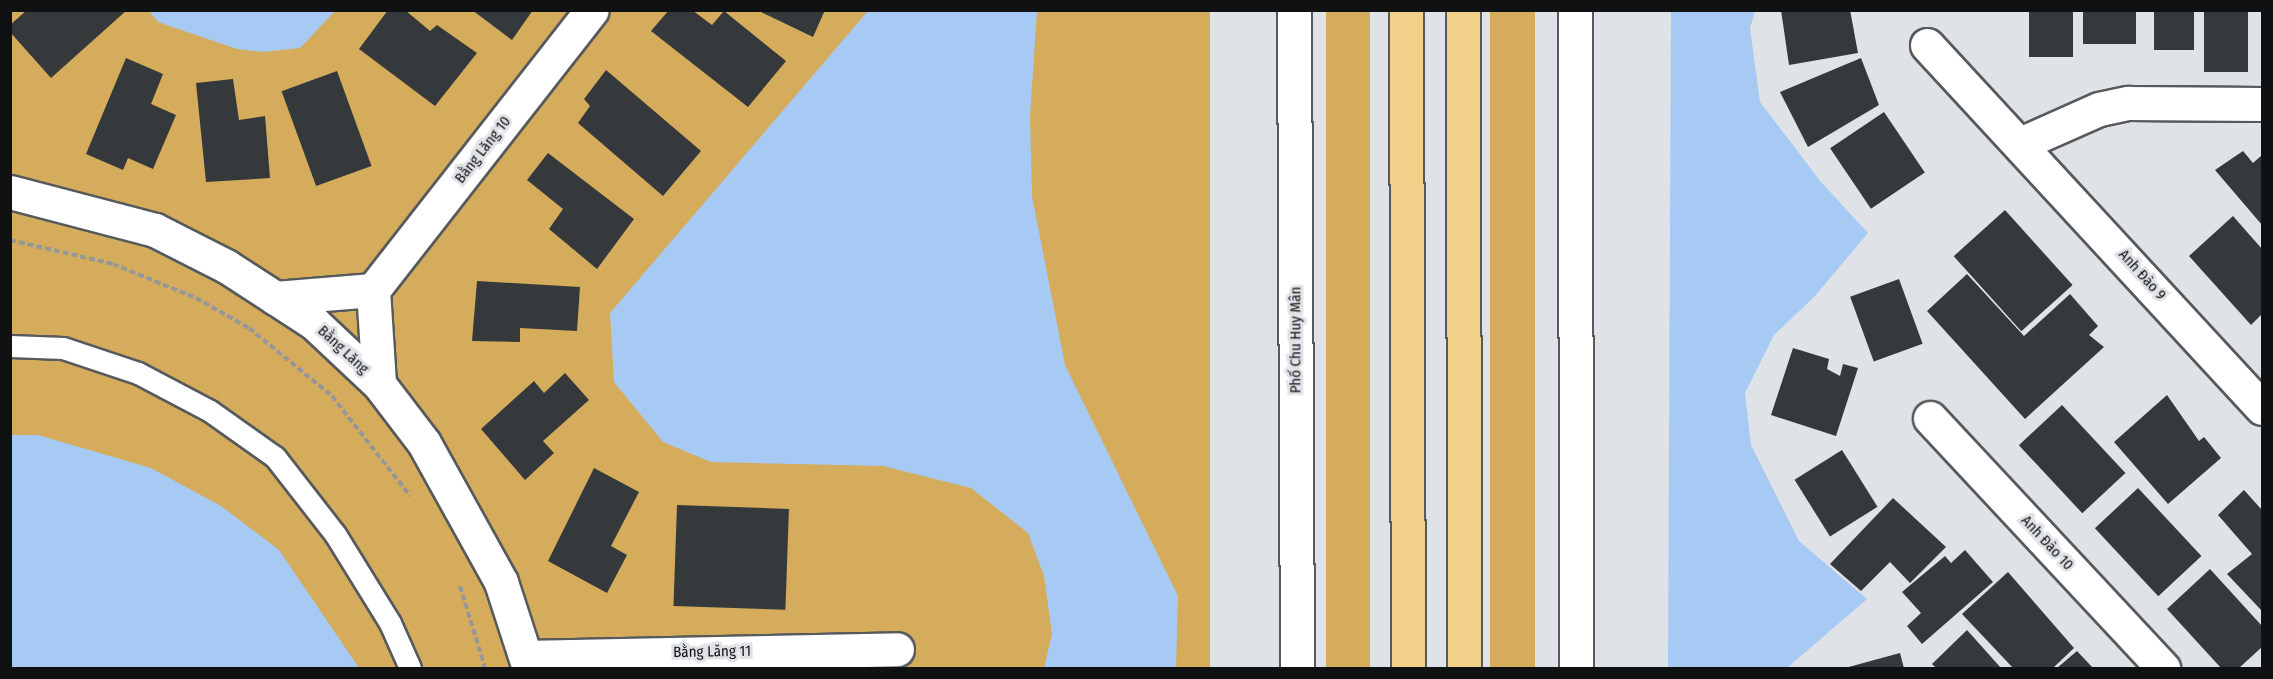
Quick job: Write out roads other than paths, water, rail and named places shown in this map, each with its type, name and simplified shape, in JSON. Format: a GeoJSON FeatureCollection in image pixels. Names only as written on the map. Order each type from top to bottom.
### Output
{"type":"FeatureCollection","features":[{"type":"Feature","properties":{"kind":"main road"},"geometry":{"type":"LineString","coordinates":[[1406,10],[1408,669]]}},
{"type":"Feature","properties":{"kind":"main road"},"geometry":{"type":"LineString","coordinates":[[1464,10],[1464,669]]}},
{"type":"Feature","properties":{"kind":"street","name":"Bằng Lăng 10"},"geometry":{"type":"LineString","coordinates":[[373,290],[592,10]]}},
{"type":"Feature","properties":{"kind":"street","name":"Phố Chu Huy Mân"},"geometry":{"type":"LineString","coordinates":[[1294,10],[1297,669]]}},
{"type":"Feature","properties":{"kind":"street"},"geometry":{"type":"LineString","coordinates":[[1575,10],[1576,669]]}},
{"type":"Feature","properties":{"kind":"street","name":"Anh Đào 9"},"geometry":{"type":"LineString","coordinates":[[1927,45],[2262,408]]}},
{"type":"Feature","properties":{"kind":"street"},"geometry":{"type":"LineString","coordinates":[[2020,144],[2099,109],[2128,103],[2262,104]]}},
{"type":"Feature","properties":{"kind":"street","name":"Bằng Lăng"},"geometry":{"type":"LineString","coordinates":[[10,192],[155,230],[226,266],[314,323],[379,384],[424,443],[468,518],[501,582],[528,663]]}},
{"type":"Feature","properties":{"kind":"street"},"geometry":{"type":"LineString","coordinates":[[275,298],[373,290],[379,384]]}},
{"type":"Feature","properties":{"kind":"street","name":"Anh Đào 10"},"geometry":{"type":"LineString","coordinates":[[1930,418],[2163,669]]}},
{"type":"Feature","properties":{"kind":"street","name":"Bằng Lăng 11"},"geometry":{"type":"LineString","coordinates":[[528,663],[897,649]]}},
{"type":"Feature","properties":{"kind":"lane"},"geometry":{"type":"LineString","coordinates":[[10,346],[63,348],[138,373],[210,411],[275,457],[335,534],[390,623],[411,669]]}},
{"type":"Feature","properties":{"kind":"water"},"geometry":{"type":"Polygon","coordinates":[[[149,11],[335,11],[300,48],[262,52],[237,49],[158,22],[149,11]]]}},
{"type":"Feature","properties":{"kind":"water"},"geometry":{"type":"Polygon","coordinates":[[[868,11],[1037,11],[1030,116],[1032,196],[1065,365],[1178,596],[1176,668],[1044,668],[1052,634],[1044,576],[1028,533],[971,488],[883,466],[711,462],[663,442],[614,382],[610,313],[868,11]]]}},
{"type":"Feature","properties":{"kind":"water"},"geometry":{"type":"Polygon","coordinates":[[[1671,11],[1755,11],[1750,28],[1760,102],[1821,182],[1868,233],[1814,297],[1774,335],[1745,393],[1751,445],[1799,541],[1867,599],[1787,668],[1668,668],[1671,11]]]}},
{"type":"Feature","properties":{"kind":"water"},"geometry":{"type":"Polygon","coordinates":[[[11,435],[38,435],[151,468],[221,506],[279,550],[359,668],[11,668],[11,435]]]}}]}
